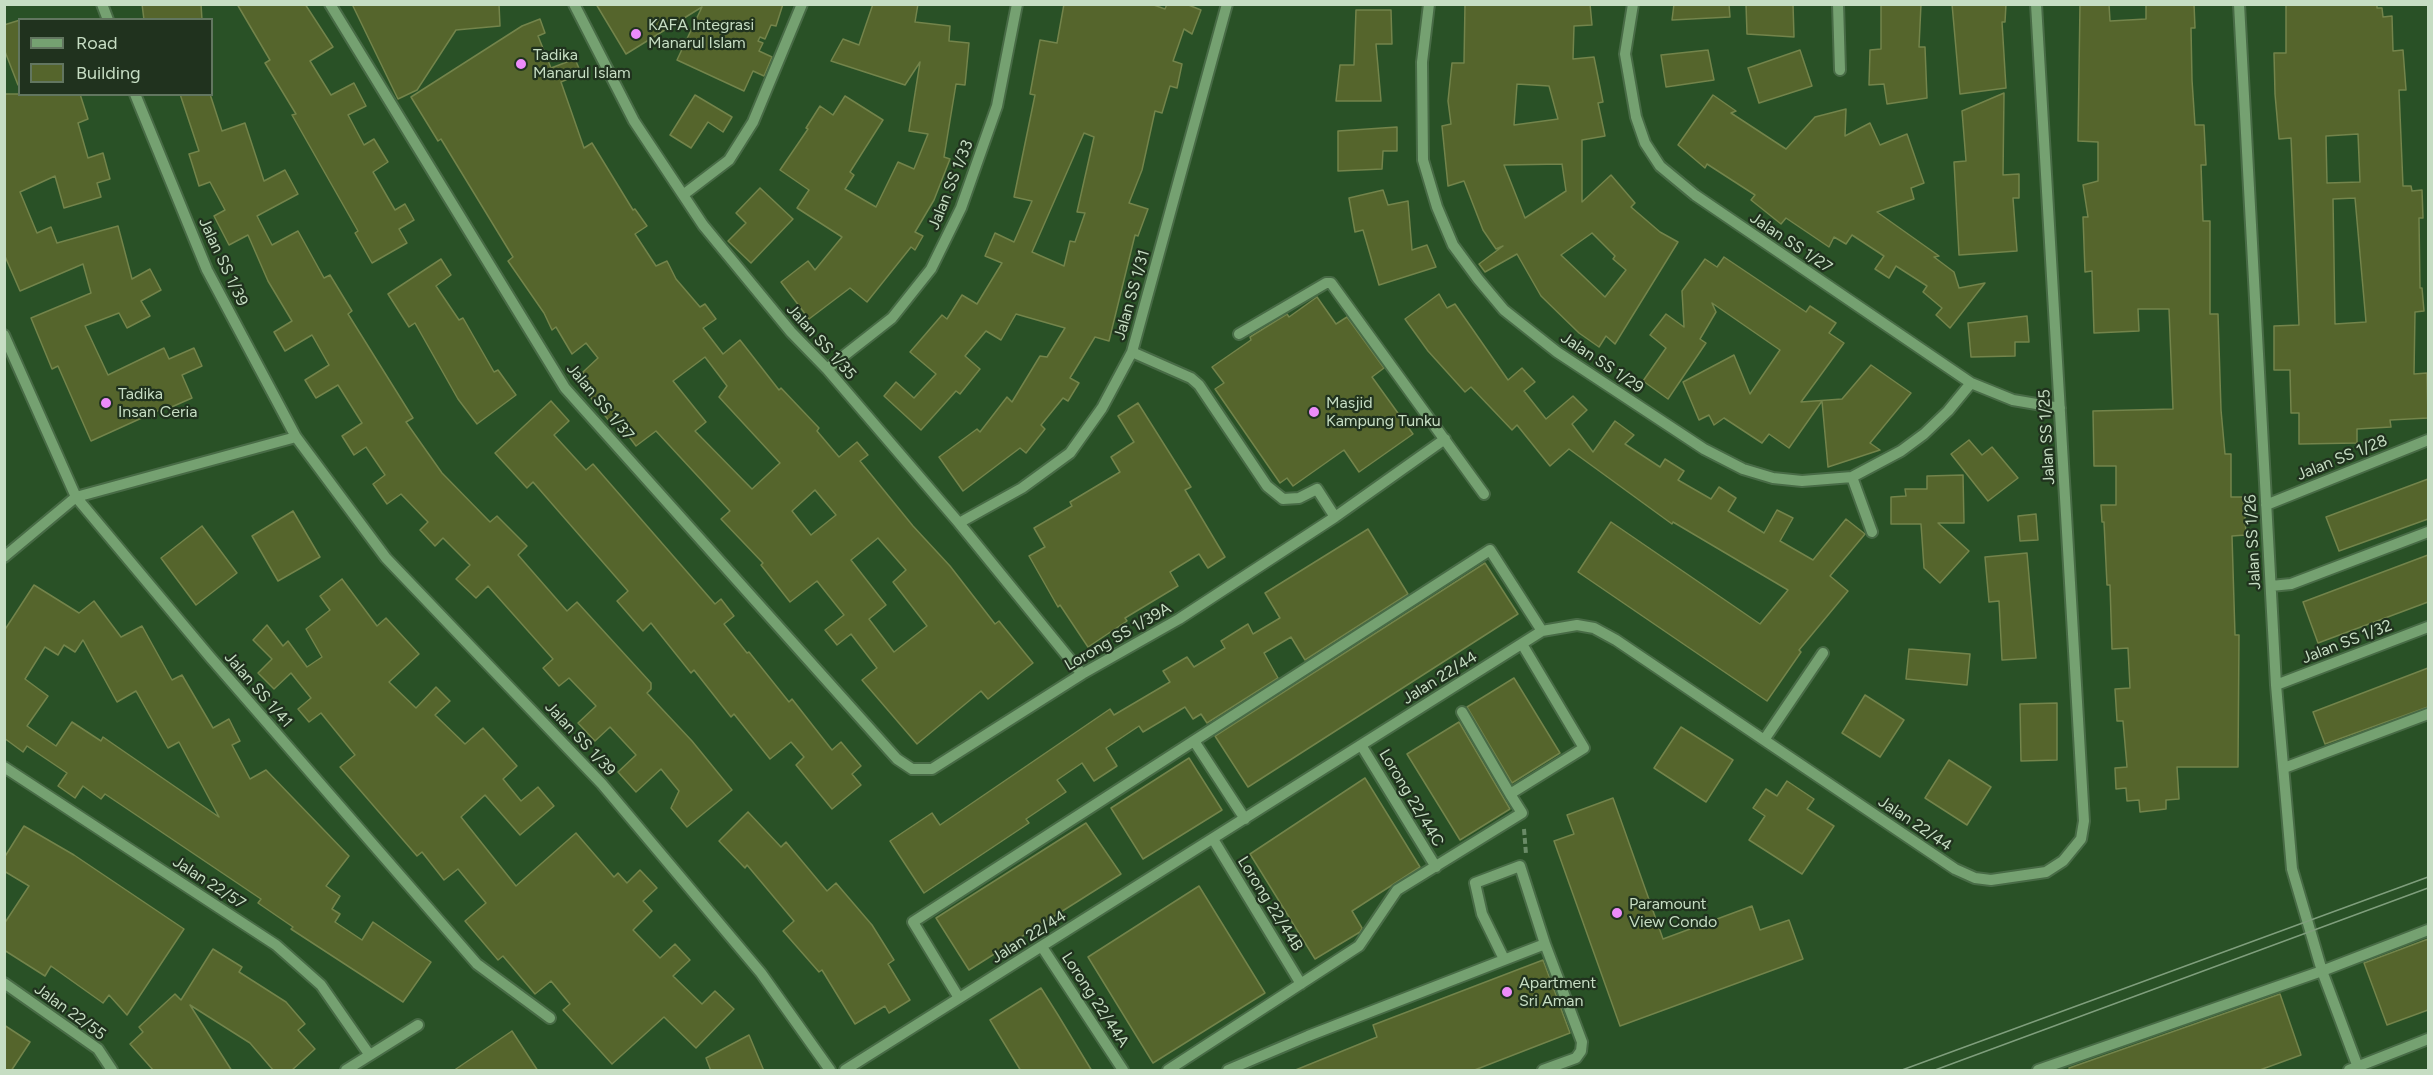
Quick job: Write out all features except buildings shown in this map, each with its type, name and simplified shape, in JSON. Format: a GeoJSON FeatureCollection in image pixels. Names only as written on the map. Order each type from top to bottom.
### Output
{"type":"FeatureCollection","features":[{"type":"Feature","properties":{"kind":"street","name":"Jalan SS 1/37"},"geometry":{"type":"LineString","coordinates":[[330,4],[565,387],[897,759],[912,769]]}},
{"type":"Feature","properties":{"kind":"street","name":"Jalan SS 1/35"},"geometry":{"type":"LineString","coordinates":[[574,4],[634,121],[683,195],[791,332],[827,369],[959,523],[1083,674]]}},
{"type":"Feature","properties":{"kind":"street"},"geometry":{"type":"LineString","coordinates":[[683,195],[729,160],[753,122],[802,4]]}},
{"type":"Feature","properties":{"kind":"street","name":"Jalan SS 1/33"},"geometry":{"type":"LineString","coordinates":[[827,369],[892,318],[931,269],[962,208],[997,106],[1017,4]]}},
{"type":"Feature","properties":{"kind":"street","name":"Jalan SS 1/31"},"geometry":{"type":"LineString","coordinates":[[959,523],[1022,488],[1070,453],[1102,408],[1132,352],[1227,4]]}},
{"type":"Feature","properties":{"kind":"street","name":"Jalan SS 1/29"},"geometry":{"type":"LineString","coordinates":[[1429,4],[1422,62],[1423,160],[1437,207],[1453,244],[1504,310],[1557,352],[1704,448],[1743,469],[1773,478],[1802,481],[1852,477],[1900,451],[1924,435],[1971,383]]}},
{"type":"Feature","properties":{"kind":"street","name":"Jalan SS 1/27"},"geometry":{"type":"LineString","coordinates":[[1634,4],[1625,54],[1636,117],[1645,143],[1660,166],[1695,195],[1971,383],[2013,399],[2060,408]]}},
{"type":"Feature","properties":{"kind":"street"},"geometry":{"type":"LineString","coordinates":[[1838,4],[1840,70]]}},
{"type":"Feature","properties":{"kind":"street","name":"Jalan SS 1/25"},"geometry":{"type":"LineString","coordinates":[[2036,4],[2084,821],[2081,839],[2063,861]]}},
{"type":"Feature","properties":{"kind":"street","name":"Jalan SS 1/26"},"geometry":{"type":"LineString","coordinates":[[2239,4],[2276,685],[2292,868],[2322,971],[2355,1069]]}},
{"type":"Feature","properties":{"kind":"street","name":"Jalan SS 1/39"},"geometry":{"type":"LineString","coordinates":[[136,96],[207,270],[296,437],[386,558],[602,784],[761,973],[830,1071]]}},
{"type":"Feature","properties":{"kind":"street"},"geometry":{"type":"LineString","coordinates":[[1239,334],[1326,283],[1331,283],[1484,494]]}},
{"type":"Feature","properties":{"kind":"street","name":"Jalan SS 1/41"},"geometry":{"type":"LineString","coordinates":[[4,335],[76,497],[210,657],[477,964],[550,1018]]}},
{"type":"Feature","properties":{"kind":"street"},"geometry":{"type":"LineString","coordinates":[[1132,352],[1191,378],[1199,385],[1267,486],[1282,499],[1299,498],[1317,489],[1335,518]]}},
{"type":"Feature","properties":{"kind":"street"},"geometry":{"type":"LineString","coordinates":[[4,556],[9,545],[76,497],[296,437]]}},
{"type":"Feature","properties":{"kind":"street","name":"Lorong SS 1/39A"},"geometry":{"type":"LineString","coordinates":[[912,769],[932,769],[1083,674],[1179,620],[1335,518],[1445,439]]}},
{"type":"Feature","properties":{"kind":"street","name":"Jalan SS 1/28"},"geometry":{"type":"LineString","coordinates":[[2266,505],[2428,440]]}},
{"type":"Feature","properties":{"kind":"street"},"geometry":{"type":"LineString","coordinates":[[1852,477],[1872,532]]}},
{"type":"Feature","properties":{"kind":"street"},"geometry":{"type":"LineString","coordinates":[[2271,586],[2291,584],[2428,532]]}},
{"type":"Feature","properties":{"kind":"street"},"geometry":{"type":"LineString","coordinates":[[959,998],[913,922],[1490,550],[1542,631]]}},
{"type":"Feature","properties":{"kind":"street","name":"Jalan 22/44"},"geometry":{"type":"LineString","coordinates":[[845,1071],[1542,631],[1577,625],[1594,628],[1616,640],[1955,869],[1975,878],[1991,880],[2021,878],[2046,872],[2063,861]]}},
{"type":"Feature","properties":{"kind":"street","name":"Jalan SS 1/32"},"geometry":{"type":"LineString","coordinates":[[2276,685],[2428,627]]}},
{"type":"Feature","properties":{"kind":"street"},"geometry":{"type":"LineString","coordinates":[[1510,794],[1584,748],[1522,644]]}},
{"type":"Feature","properties":{"kind":"street"},"geometry":{"type":"LineString","coordinates":[[1764,740],[1823,653]]}},
{"type":"Feature","properties":{"kind":"street"},"geometry":{"type":"LineString","coordinates":[[1168,1071],[1359,946],[1397,890],[1522,813],[1462,712]]}},
{"type":"Feature","properties":{"kind":"street"},"geometry":{"type":"LineString","coordinates":[[2284,768],[2428,714]]}},
{"type":"Feature","properties":{"kind":"street"},"geometry":{"type":"LineString","coordinates":[[1194,741],[1245,819]]}},
{"type":"Feature","properties":{"kind":"street","name":"Lorong 22/44C"},"geometry":{"type":"LineString","coordinates":[[1361,745],[1436,867]]}},
{"type":"Feature","properties":{"kind":"street","name":"Jalan 22/57"},"geometry":{"type":"LineString","coordinates":[[4,767],[276,945],[321,985],[369,1054]]}},
{"type":"Feature","properties":{"kind":"street","name":"Lorong 22/44B"},"geometry":{"type":"LineString","coordinates":[[1213,839],[1301,984]]}},
{"type":"Feature","properties":{"kind":"street"},"geometry":{"type":"LineString","coordinates":[[1504,959],[1482,914],[1475,883],[1520,866],[1545,944],[1582,1042],[1581,1051],[1576,1058],[1543,1071]]}},
{"type":"Feature","properties":{"kind":"street"},"geometry":{"type":"LineString","coordinates":[[2038,1071],[2322,971],[2428,930]]}},
{"type":"Feature","properties":{"kind":"street"},"geometry":{"type":"LineString","coordinates":[[1228,1071],[1545,944]]}},
{"type":"Feature","properties":{"kind":"street","name":"Lorong 22/44A"},"geometry":{"type":"LineString","coordinates":[[1042,947],[1123,1071]]}},
{"type":"Feature","properties":{"kind":"street","name":"Jalan 22/55"},"geometry":{"type":"LineString","coordinates":[[4,983],[98,1049],[112,1071]]}},
{"type":"Feature","properties":{"kind":"street"},"geometry":{"type":"LineString","coordinates":[[346,1071],[369,1054],[418,1025]]}},
{"type":"Feature","properties":{"kind":"street"},"geometry":{"type":"LineString","coordinates":[[2355,1069],[2428,1039]]}},
{"type":"Feature","properties":{"kind":"path"},"geometry":{"type":"LineString","coordinates":[[1522,813],[1527,852]]}},
{"type":"Feature","properties":{"kind":"tram line"},"geometry":{"type":"LineString","coordinates":[[1902,1070],[2428,877]]}},
{"type":"Feature","properties":{"kind":"tram line"},"geometry":{"type":"LineString","coordinates":[[1935,1070],[2428,888]]}},
{"type":"Feature","properties":{"kind":"place","name":"KAFA Integrasi Manarul Islam"},"geometry":{"type":"Point","coordinates":[636,34]}},
{"type":"Feature","properties":{"kind":"place","name":"Tadika Manarul Islam"},"geometry":{"type":"Point","coordinates":[521,64]}},
{"type":"Feature","properties":{"kind":"place","name":"Tadika Insan Ceria"},"geometry":{"type":"Point","coordinates":[106,403]}},
{"type":"Feature","properties":{"kind":"place","name":"Masjid Kampung Tunku"},"geometry":{"type":"Point","coordinates":[1314,412]}},
{"type":"Feature","properties":{"kind":"place","name":"Paramount View Condo"},"geometry":{"type":"Point","coordinates":[1617,913]}},
{"type":"Feature","properties":{"kind":"place","name":"Apartment Sri Aman"},"geometry":{"type":"Point","coordinates":[1507,992]}}]}
